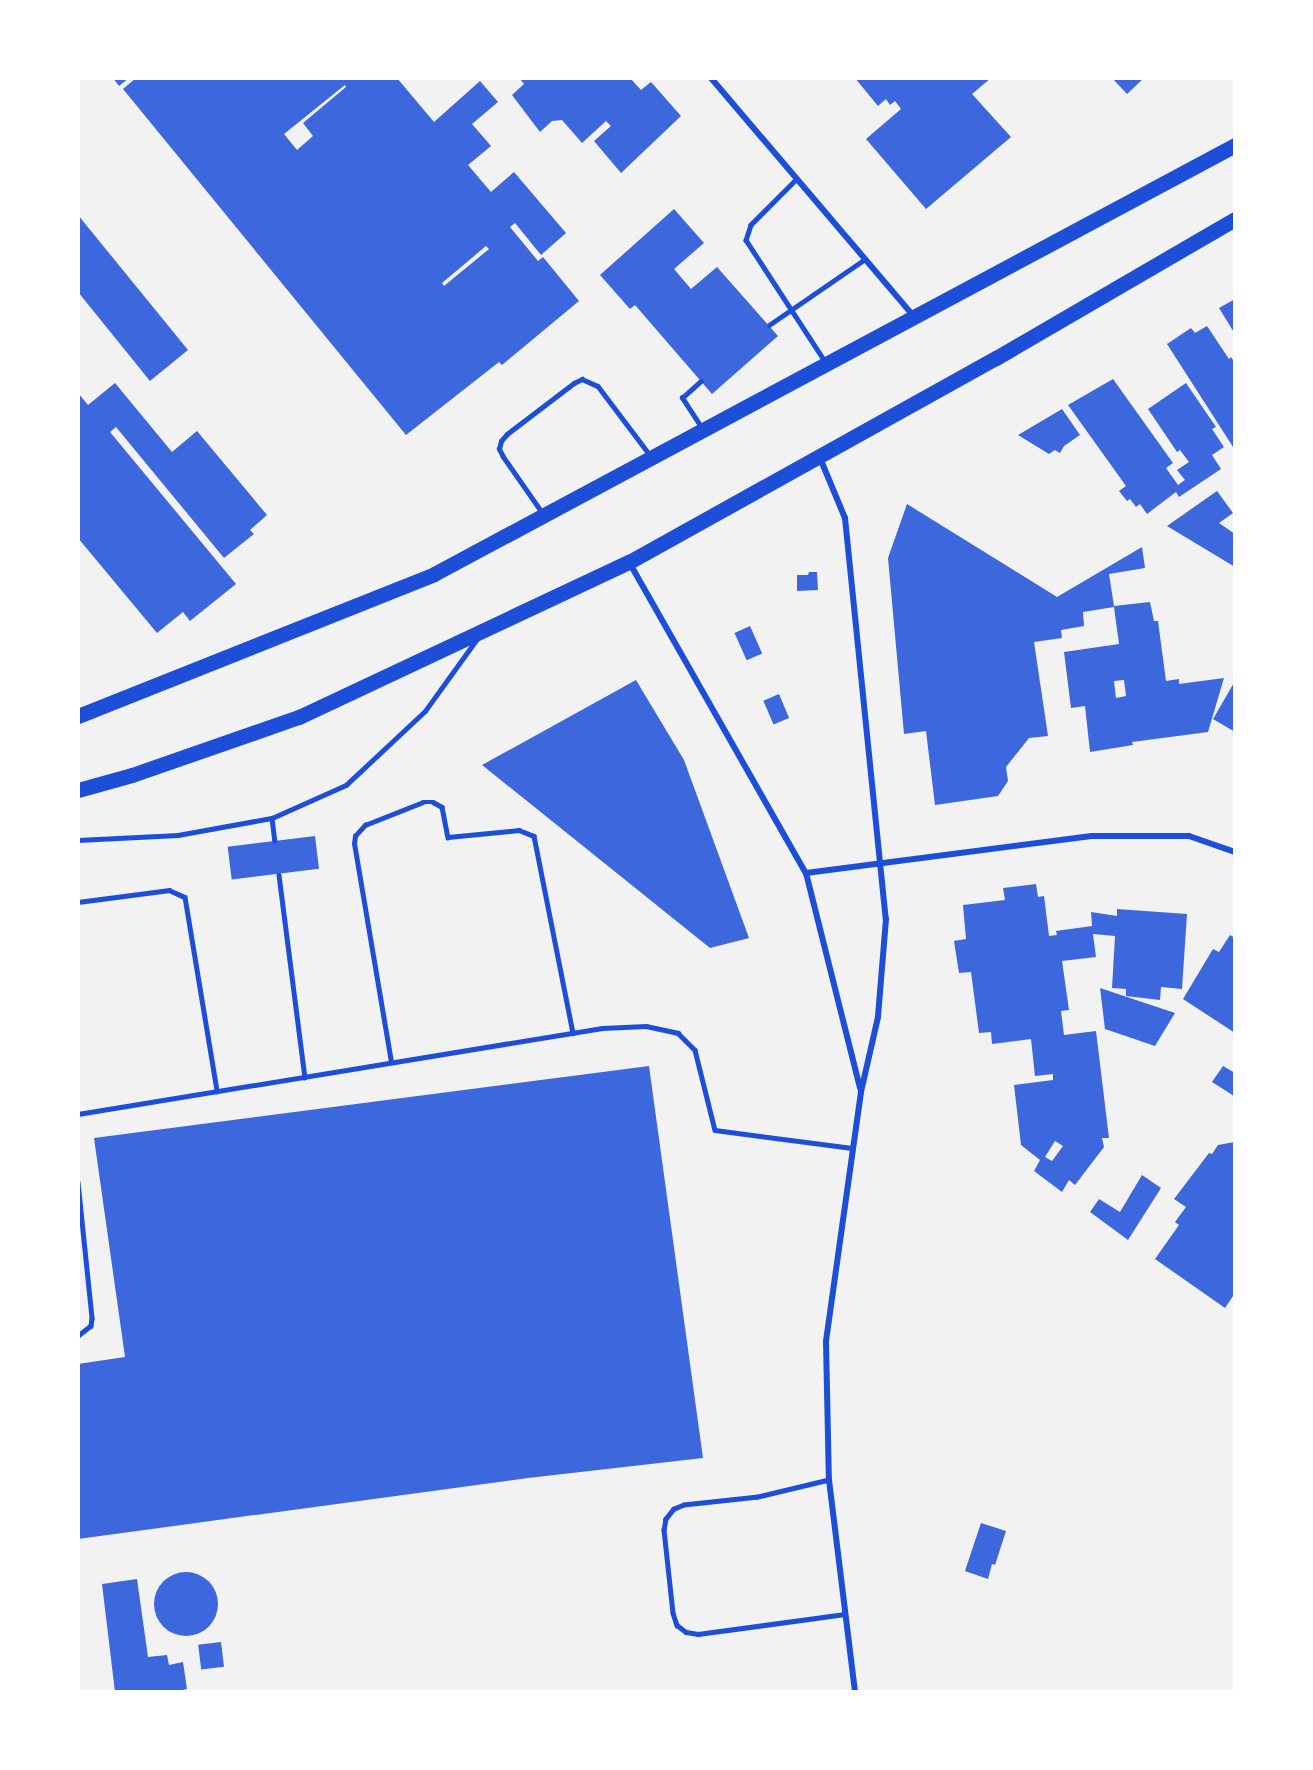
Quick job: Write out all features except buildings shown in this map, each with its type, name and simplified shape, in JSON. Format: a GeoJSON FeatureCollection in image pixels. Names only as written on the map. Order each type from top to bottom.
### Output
{"type":"FeatureCollection","features":[{"type":"Feature","properties":{"kind":"main road"},"geometry":{"type":"LineString","coordinates":[[78,716],[434,574],[1235,145]]}},
{"type":"Feature","properties":{"kind":"main road"},"geometry":{"type":"LineString","coordinates":[[78,790],[132,775],[299,717],[629,562],[996,358],[1235,219]]}},
{"type":"Feature","properties":{"kind":"street"},"geometry":{"type":"LineString","coordinates":[[711,78],[915,316]]}},
{"type":"Feature","properties":{"kind":"street"},"geometry":{"type":"LineString","coordinates":[[819,455],[845,518],[886,919],[878,1017],[861,1092],[852,1148],[826,1342],[829,1480],[855,1692]]}},
{"type":"Feature","properties":{"kind":"street"},"geometry":{"type":"LineString","coordinates":[[629,562],[806,873],[861,1092]]}},
{"type":"Feature","properties":{"kind":"street"},"geometry":{"type":"LineString","coordinates":[[806,873],[1092,836],[1189,836],[1235,852]]}},
{"type":"Feature","properties":{"kind":"lane"},"geometry":{"type":"LineString","coordinates":[[797,179],[751,225],[746,240],[827,364]]}},
{"type":"Feature","properties":{"kind":"lane"},"geometry":{"type":"LineString","coordinates":[[770,325],[865,259]]}},
{"type":"Feature","properties":{"kind":"lane"},"geometry":{"type":"LineString","coordinates":[[544,516],[499,449],[501,441],[507,434],[574,383],[582,380],[598,386],[652,458]]}},
{"type":"Feature","properties":{"kind":"lane"},"geometry":{"type":"LineString","coordinates":[[701,381],[682,398],[703,430]]}},
{"type":"Feature","properties":{"kind":"lane"},"geometry":{"type":"LineString","coordinates":[[78,840],[178,836],[272,818],[346,785],[424,711],[483,631]]}},
{"type":"Feature","properties":{"kind":"lane"},"geometry":{"type":"LineString","coordinates":[[391,1062],[354,844],[355,836],[365,825],[423,802],[433,802],[442,807],[448,837],[519,830],[534,836],[573,1033]]}},
{"type":"Feature","properties":{"kind":"lane"},"geometry":{"type":"LineString","coordinates":[[272,818],[275,841]]}},
{"type":"Feature","properties":{"kind":"lane"},"geometry":{"type":"LineString","coordinates":[[279,875],[305,1077]]}},
{"type":"Feature","properties":{"kind":"lane"},"geometry":{"type":"LineString","coordinates":[[78,902],[169,890],[184,897],[217,1091]]}},
{"type":"Feature","properties":{"kind":"lane"},"geometry":{"type":"LineString","coordinates":[[78,1114],[602,1028],[646,1026],[678,1033],[695,1050],[715,1130],[852,1148]]}},
{"type":"Feature","properties":{"kind":"lane"},"geometry":{"type":"LineString","coordinates":[[78,1182],[92,1318],[91,1326],[78,1336]]}},
{"type":"Feature","properties":{"kind":"lane"},"geometry":{"type":"LineString","coordinates":[[829,1480],[758,1497],[684,1505],[674,1509],[666,1519],[664,1530],[673,1613],[677,1624],[686,1632],[698,1634],[845,1614]]}}]}
